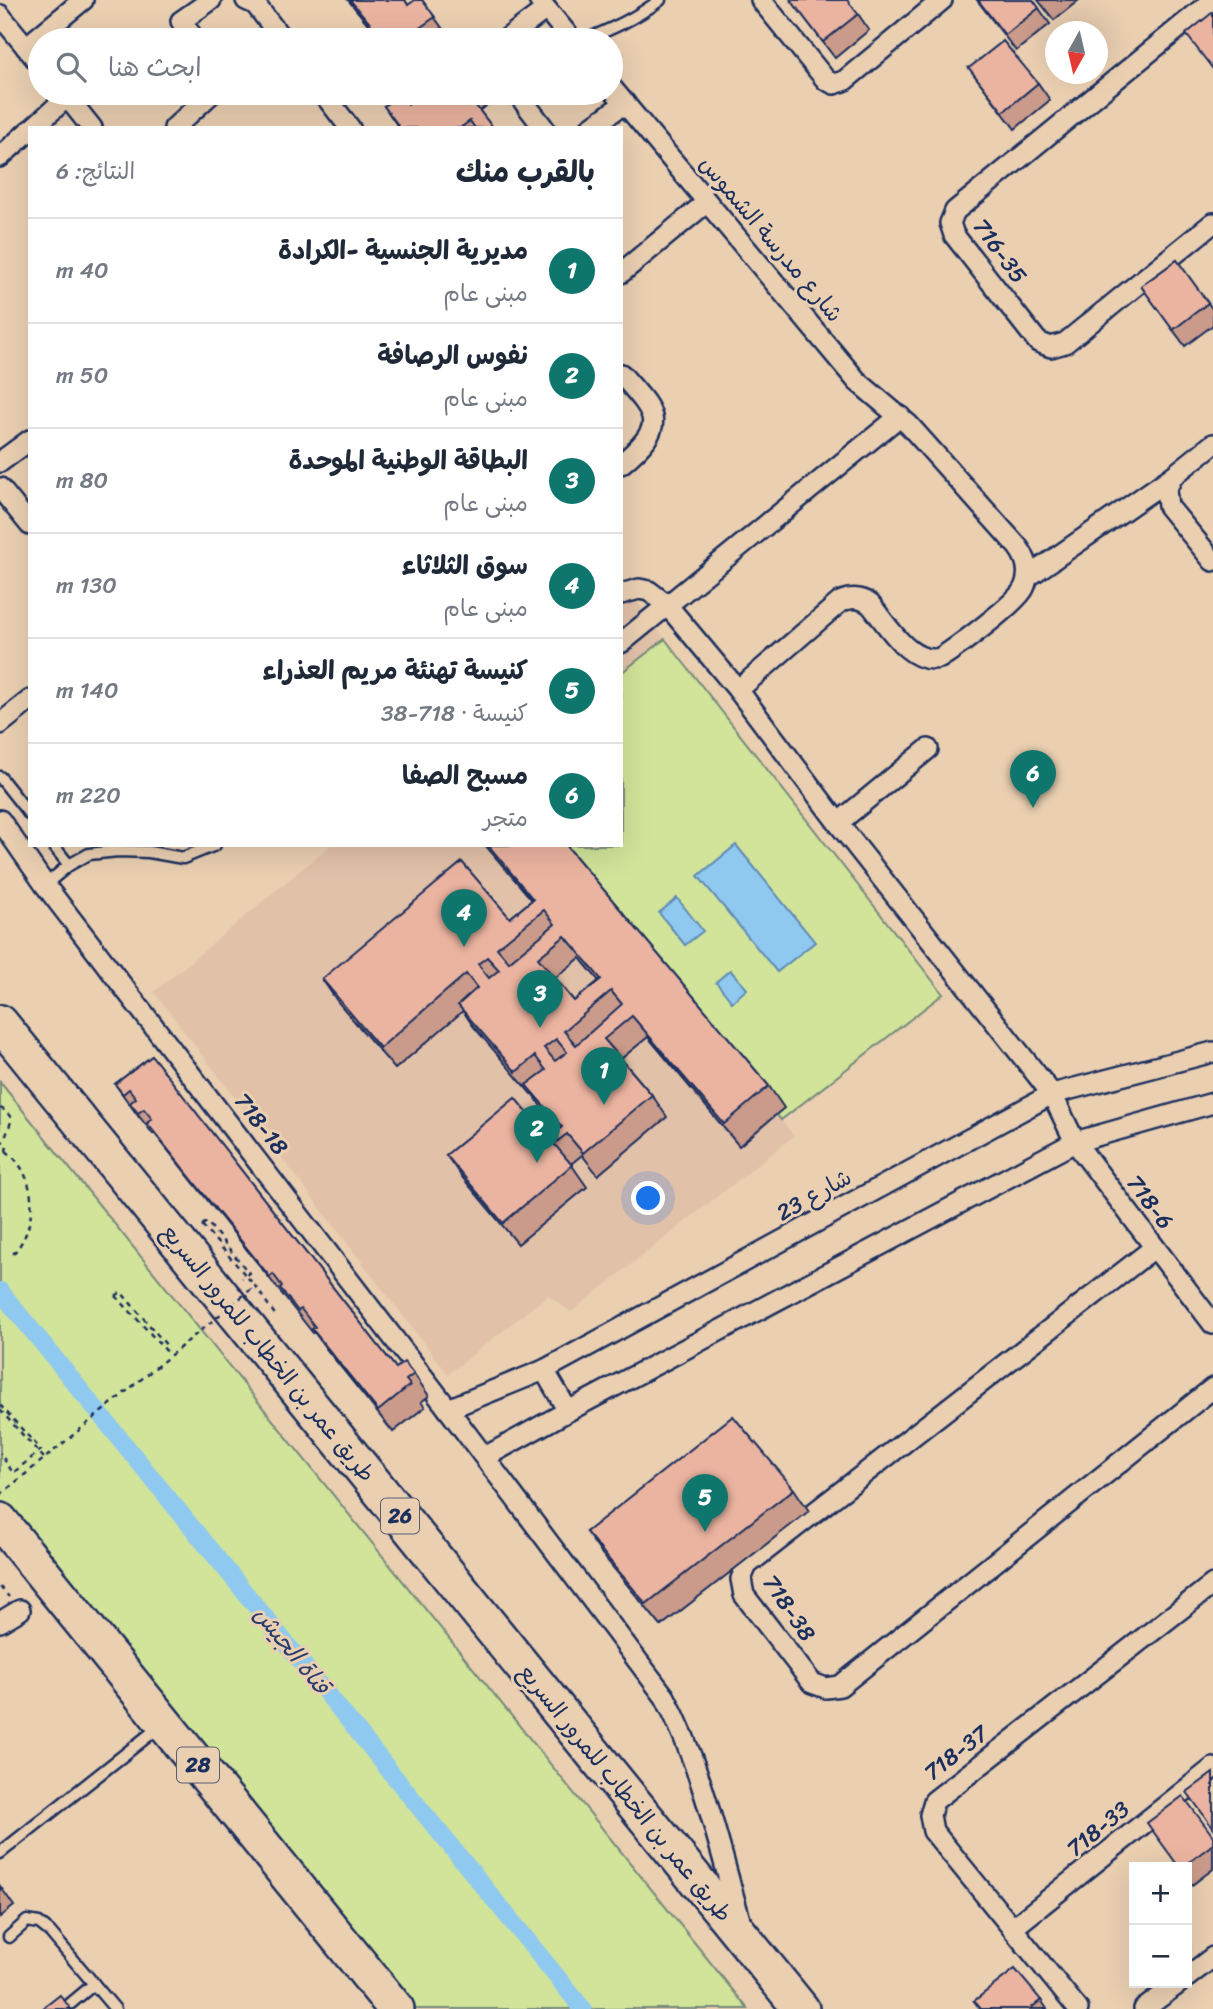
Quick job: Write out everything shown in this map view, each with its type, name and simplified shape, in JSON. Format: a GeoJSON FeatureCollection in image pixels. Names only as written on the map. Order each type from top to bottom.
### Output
{"type":"FeatureCollection","features":[{"type":"Feature","properties":{"kind":"highway","name":"طريق عمر بن الخطاب للمرور السريع"},"geometry":{"type":"LineString","coordinates":[[0,1023],[801,2009]]}},
{"type":"Feature","properties":{"kind":"highway","name":"28"},"geometry":{"type":"LineString","coordinates":[[0,1521],[396,2009]]}},
{"type":"Feature","properties":{"kind":"street"},"geometry":{"type":"LineString","coordinates":[[49,28],[83,0]]}},
{"type":"Feature","properties":{"kind":"street"},"geometry":{"type":"LineString","coordinates":[[186,28],[181,21],[211,0]]}},
{"type":"Feature","properties":{"kind":"street"},"geometry":{"type":"LineString","coordinates":[[246,0],[255,4],[274,28]]}},
{"type":"Feature","properties":{"kind":"street"},"geometry":{"type":"LineString","coordinates":[[761,0],[826,80],[834,84],[844,82],[942,0]]}},
{"type":"Feature","properties":{"kind":"street","name":"716-35"},"geometry":{"type":"LineString","coordinates":[[1213,0],[955,211],[950,223],[954,235],[1038,342],[1051,347],[1065,344],[1213,223]]}},
{"type":"Feature","properties":{"kind":"street"},"geometry":{"type":"LineString","coordinates":[[518,28],[542,5],[562,28]]}},
{"type":"Feature","properties":{"kind":"street"},"geometry":{"type":"LineString","coordinates":[[0,15],[28,49]]}},
{"type":"Feature","properties":{"kind":"street","name":"شارع مدرسة الشموس"},"geometry":{"type":"LineString","coordinates":[[623,101],[857,381],[900,416],[1018,547],[1027,561],[1028,577]]}},
{"type":"Feature","properties":{"kind":"street"},"geometry":{"type":"LineString","coordinates":[[34,126],[56,105]]}},
{"type":"Feature","properties":{"kind":"street"},"geometry":{"type":"LineString","coordinates":[[74,105],[90,126]]}},
{"type":"Feature","properties":{"kind":"street"},"geometry":{"type":"LineString","coordinates":[[176,126],[199,105]]}},
{"type":"Feature","properties":{"kind":"street"},"geometry":{"type":"LineString","coordinates":[[332,105],[348,126]]}},
{"type":"Feature","properties":{"kind":"street"},"geometry":{"type":"LineString","coordinates":[[526,105],[542,126]]}},
{"type":"Feature","properties":{"kind":"street"},"geometry":{"type":"LineString","coordinates":[[593,126],[622,105]]}},
{"type":"Feature","properties":{"kind":"street"},"geometry":{"type":"LineString","coordinates":[[0,157],[28,132]]}},
{"type":"Feature","properties":{"kind":"street"},"geometry":{"type":"LineString","coordinates":[[623,271],[707,202]]}},
{"type":"Feature","properties":{"kind":"street"},"geometry":{"type":"LineString","coordinates":[[623,375],[651,408],[653,429],[641,447],[623,462]]}},
{"type":"Feature","properties":{"kind":"street"},"geometry":{"type":"LineString","coordinates":[[623,641],[900,416]]}},
{"type":"Feature","properties":{"kind":"street"},"geometry":{"type":"LineString","coordinates":[[0,462],[28,441]]}},
{"type":"Feature","properties":{"kind":"street"},"geometry":{"type":"LineString","coordinates":[[738,690],[845,600],[856,598],[866,601],[910,651],[921,658],[934,659],[946,654],[1016,598],[1026,585],[1028,577],[1173,476],[1213,444]]}},
{"type":"Feature","properties":{"kind":"street"},"geometry":{"type":"LineString","coordinates":[[1173,476],[1166,490],[1168,506],[1213,561]]}},
{"type":"Feature","properties":{"kind":"street"},"geometry":{"type":"LineString","coordinates":[[0,488],[28,523]]}},
{"type":"Feature","properties":{"kind":"street"},"geometry":{"type":"LineString","coordinates":[[623,593],[639,589],[649,591],[667,605]]}},
{"type":"Feature","properties":{"kind":"street","name":"718-6"},"geometry":{"type":"LineString","coordinates":[[667,605],[738,690],[838,823],[1052,1094],[1075,1142],[1213,1324]]}},
{"type":"Feature","properties":{"kind":"street"},"geometry":{"type":"LineString","coordinates":[[0,724],[28,702]]}},
{"type":"Feature","properties":{"kind":"street"},"geometry":{"type":"LineString","coordinates":[[838,823],[928,750]]}},
{"type":"Feature","properties":{"kind":"street","name":"718-18"},"geometry":{"type":"LineString","coordinates":[[0,820],[46,885],[449,1409],[665,1697],[697,1770],[746,1941]]}},
{"type":"Feature","properties":{"kind":"street","name":"شارع 23"},"geometry":{"type":"LineString","coordinates":[[449,1409],[544,1370],[1052,1094],[1213,1052]]}},
{"type":"Feature","properties":{"kind":"street"},"geometry":{"type":"LineString","coordinates":[[485,1457],[568,1410],[1075,1142],[1213,1103]]}},
{"type":"Feature","properties":{"kind":"street","name":"718-38"},"geometry":{"type":"LineString","coordinates":[[1154,1248],[747,1565],[741,1579],[744,1595],[812,1683],[826,1688],[840,1686],[1213,1388]]}},
{"type":"Feature","properties":{"kind":"street"},"geometry":{"type":"LineString","coordinates":[[544,1370],[568,1410]]}},
{"type":"Feature","properties":{"kind":"street","name":"718-37"},"geometry":{"type":"LineString","coordinates":[[1078,2009],[1014,1927],[933,1831],[930,1815],[934,1801],[1213,1584]]}},
{"type":"Feature","properties":{"kind":"street"},"geometry":{"type":"LineString","coordinates":[[0,1622],[20,1610]]}},
{"type":"Feature","properties":{"kind":"street","name":"718-33"},"geometry":{"type":"LineString","coordinates":[[1014,1927],[1213,1768]]}},
{"type":"Feature","properties":{"kind":"street"},"geometry":{"type":"LineString","coordinates":[[1192,1973],[1213,1957]]}},
{"type":"Feature","properties":{"kind":"street"},"geometry":{"type":"LineString","coordinates":[[1144,2009],[1172,1988]]}},
{"type":"Feature","properties":{"kind":"lane"},"geometry":{"type":"LineString","coordinates":[[614,28],[642,14],[660,0]]}},
{"type":"Feature","properties":{"kind":"lane"},"geometry":{"type":"LineString","coordinates":[[0,777],[28,812]]}},
{"type":"Feature","properties":{"kind":"lane"},"geometry":{"type":"LineString","coordinates":[[55,847],[69,865]]}},
{"type":"Feature","properties":{"kind":"lane"},"geometry":{"type":"LineString","coordinates":[[46,885],[69,865],[89,854],[149,852],[183,858],[210,847]]}},
{"type":"Feature","properties":{"kind":"lane"},"geometry":{"type":"LineString","coordinates":[[0,1853],[164,1723]]}},
{"type":"Feature","properties":{"kind":"lane"},"geometry":{"type":"LineString","coordinates":[[9,1937],[27,1921],[39,1923],[50,1932],[115,2009]]}},
{"type":"Feature","properties":{"kind":"lane"},"geometry":{"type":"LineString","coordinates":[[64,2009],[94,1984]]}},
{"type":"Feature","properties":{"kind":"path"},"geometry":{"type":"LineString","coordinates":[[0,1108],[12,1119],[2,1140],[6,1151],[20,1166],[31,1196],[30,1229],[24,1242],[13,1254]]}},
{"type":"Feature","properties":{"kind":"path"},"geometry":{"type":"LineString","coordinates":[[0,1155],[6,1151]]}},
{"type":"Feature","properties":{"kind":"path"},"geometry":{"type":"LineString","coordinates":[[221,1295],[249,1273],[207,1222],[202,1225],[255,1286],[276,1316]]}},
{"type":"Feature","properties":{"kind":"path"},"geometry":{"type":"LineString","coordinates":[[0,1495],[255,1286]]}},
{"type":"Feature","properties":{"kind":"path"},"geometry":{"type":"LineString","coordinates":[[168,1347],[121,1292],[116,1296],[170,1355]]}},
{"type":"Feature","properties":{"kind":"path"},"geometry":{"type":"LineString","coordinates":[[0,1405],[41,1450],[13,1473],[0,1453]]}},
{"type":"Feature","properties":{"kind":"path"},"geometry":{"type":"LineString","coordinates":[[0,1410],[44,1458]]}},
{"type":"Feature","properties":{"kind":"shaded area"},"geometry":{"type":"Polygon","coordinates":[[[632,595],[665,639],[623,671],[623,602],[632,595]]]}},
{"type":"Feature","properties":{"kind":"shaded area"},"geometry":{"type":"Polygon","coordinates":[[[329,847],[562,847],[794,1136],[571,1312],[548,1295],[448,1374],[154,992],[329,847]]]}},
{"type":"Feature","properties":{"kind":"green space"},"geometry":{"type":"Polygon","coordinates":[[[665,639],[943,994],[781,1120],[562,847],[623,847],[623,671],[665,639]]]}},
{"type":"Feature","properties":{"kind":"green space"},"geometry":{"type":"Polygon","coordinates":[[[0,1082],[748,2009],[407,2009],[0,1508],[0,1082]]]}},
{"type":"Feature","properties":{"kind":"water"},"geometry":{"type":"Polygon","coordinates":[[[736,845],[815,942],[777,972],[698,876],[736,845]]]}},
{"type":"Feature","properties":{"kind":"water"},"geometry":{"type":"Polygon","coordinates":[[[677,898],[703,931],[685,945],[659,913],[677,898]]]}},
{"type":"Feature","properties":{"kind":"water"},"geometry":{"type":"Polygon","coordinates":[[[730,970],[747,989],[732,1002],[716,982],[730,970]]]}},
{"type":"Feature","properties":{"kind":"building"},"geometry":{"type":"Polygon","coordinates":[[[350,0],[405,0],[408,5],[415,0],[422,0],[435,17],[420,28],[374,28],[350,0]]]}},
{"type":"Feature","properties":{"kind":"building"},"geometry":{"type":"Polygon","coordinates":[[[791,0],[847,0],[858,14],[823,42],[791,0]]]}},
{"type":"Feature","properties":{"kind":"building"},"geometry":{"type":"Polygon","coordinates":[[[978,0],[1033,0],[1039,8],[1005,35],[978,0]]]}},
{"type":"Feature","properties":{"kind":"building"},"geometry":{"type":"Polygon","coordinates":[[[1213,12],[1213,69],[1186,34],[1213,12]]]}},
{"type":"Feature","properties":{"kind":"building"},"geometry":{"type":"Polygon","coordinates":[[[1003,41],[1038,83],[1003,112],[969,68],[1003,41]]]}},
{"type":"Feature","properties":{"kind":"building"},"geometry":{"type":"Polygon","coordinates":[[[475,105],[491,126],[474,126],[470,121],[463,126],[399,126],[384,106],[475,105]]]}},
{"type":"Feature","properties":{"kind":"building"},"geometry":{"type":"Polygon","coordinates":[[[1177,260],[1208,303],[1173,330],[1141,286],[1177,260]]]}},
{"type":"Feature","properties":{"kind":"building"},"geometry":{"type":"Polygon","coordinates":[[[490,847],[568,847],[769,1086],[724,1124],[632,1016],[604,1039],[652,1095],[583,1153],[567,1134],[554,1144],[572,1165],[503,1223],[446,1155],[515,1098],[531,1117],[544,1106],[526,1085],[546,1070],[535,1056],[516,1072],[458,1005],[477,988],[466,974],[380,1048],[322,979],[462,862],[510,918],[533,899],[490,847]],[[544,910],[497,948],[509,962],[555,924],[544,910]],[[565,936],[538,958],[574,1001],[601,979],[565,936]],[[487,957],[478,964],[489,978],[499,970],[487,957]],[[611,991],[564,1031],[576,1045],[622,1004],[611,991]],[[556,1039],[544,1048],[555,1061],[567,1052],[556,1039]],[[549,1112],[536,1123],[549,1139],[562,1127],[549,1112]]]}},
{"type":"Feature","properties":{"kind":"building"},"geometry":{"type":"Polygon","coordinates":[[[152,1056],[396,1368],[404,1362],[414,1374],[406,1380],[410,1385],[378,1411],[312,1329],[315,1327],[301,1309],[298,1311],[280,1288],[282,1286],[273,1274],[270,1277],[147,1123],[152,1119],[144,1109],[138,1113],[130,1103],[136,1098],[129,1089],[123,1094],[115,1084],[152,1056]]]}},
{"type":"Feature","properties":{"kind":"building"},"geometry":{"type":"Polygon","coordinates":[[[733,1416],[794,1489],[646,1604],[586,1532],[733,1416]]]}},
{"type":"Feature","properties":{"kind":"building"},"geometry":{"type":"Polygon","coordinates":[[[1213,1773],[1213,1828],[1187,1792],[1213,1773]]]}},
{"type":"Feature","properties":{"kind":"building"},"geometry":{"type":"Polygon","coordinates":[[[1183,1796],[1213,1836],[1213,1844],[1190,1862],[1175,1862],[1147,1823],[1183,1796]]]}},
{"type":"Feature","properties":{"kind":"building"},"geometry":{"type":"Polygon","coordinates":[[[1015,1969],[1041,2000],[1030,2009],[981,2009],[974,2001],[1015,1969]]]}},
{"type":"Feature","properties":{"kind":"building"},"geometry":{"type":"Polygon","coordinates":[[[60,1995],[71,2009],[42,2009],[60,1995]]]}},
{"type":"Feature","properties":{"kind":"waterway","name":"قناة الجيش"},"geometry":{"type":"LineString","coordinates":[[0,1291],[583,2009]]}},
{"type":"Feature","properties":{"kind":"place","name":"مسبح الصفا"},"geometry":{"type":"Point","coordinates":[1033,808]}},
{"type":"Feature","properties":{"kind":"place","name":"سوق الثلاثاء"},"geometry":{"type":"Point","coordinates":[464,947]}},
{"type":"Feature","properties":{"kind":"place","name":"البطاقة الوطنية الموحدة"},"geometry":{"type":"Point","coordinates":[540,1028]}},
{"type":"Feature","properties":{"kind":"place","name":"مديرية الجنسية -الكرادة"},"geometry":{"type":"Point","coordinates":[604,1105]}},
{"type":"Feature","properties":{"kind":"place","name":"نفوس الرصافة"},"geometry":{"type":"Point","coordinates":[537,1163]}},
{"type":"Feature","properties":{"kind":"place","name":"كنيسة تهنئة مريم العذراء"},"geometry":{"type":"Point","coordinates":[705,1532]}}]}
